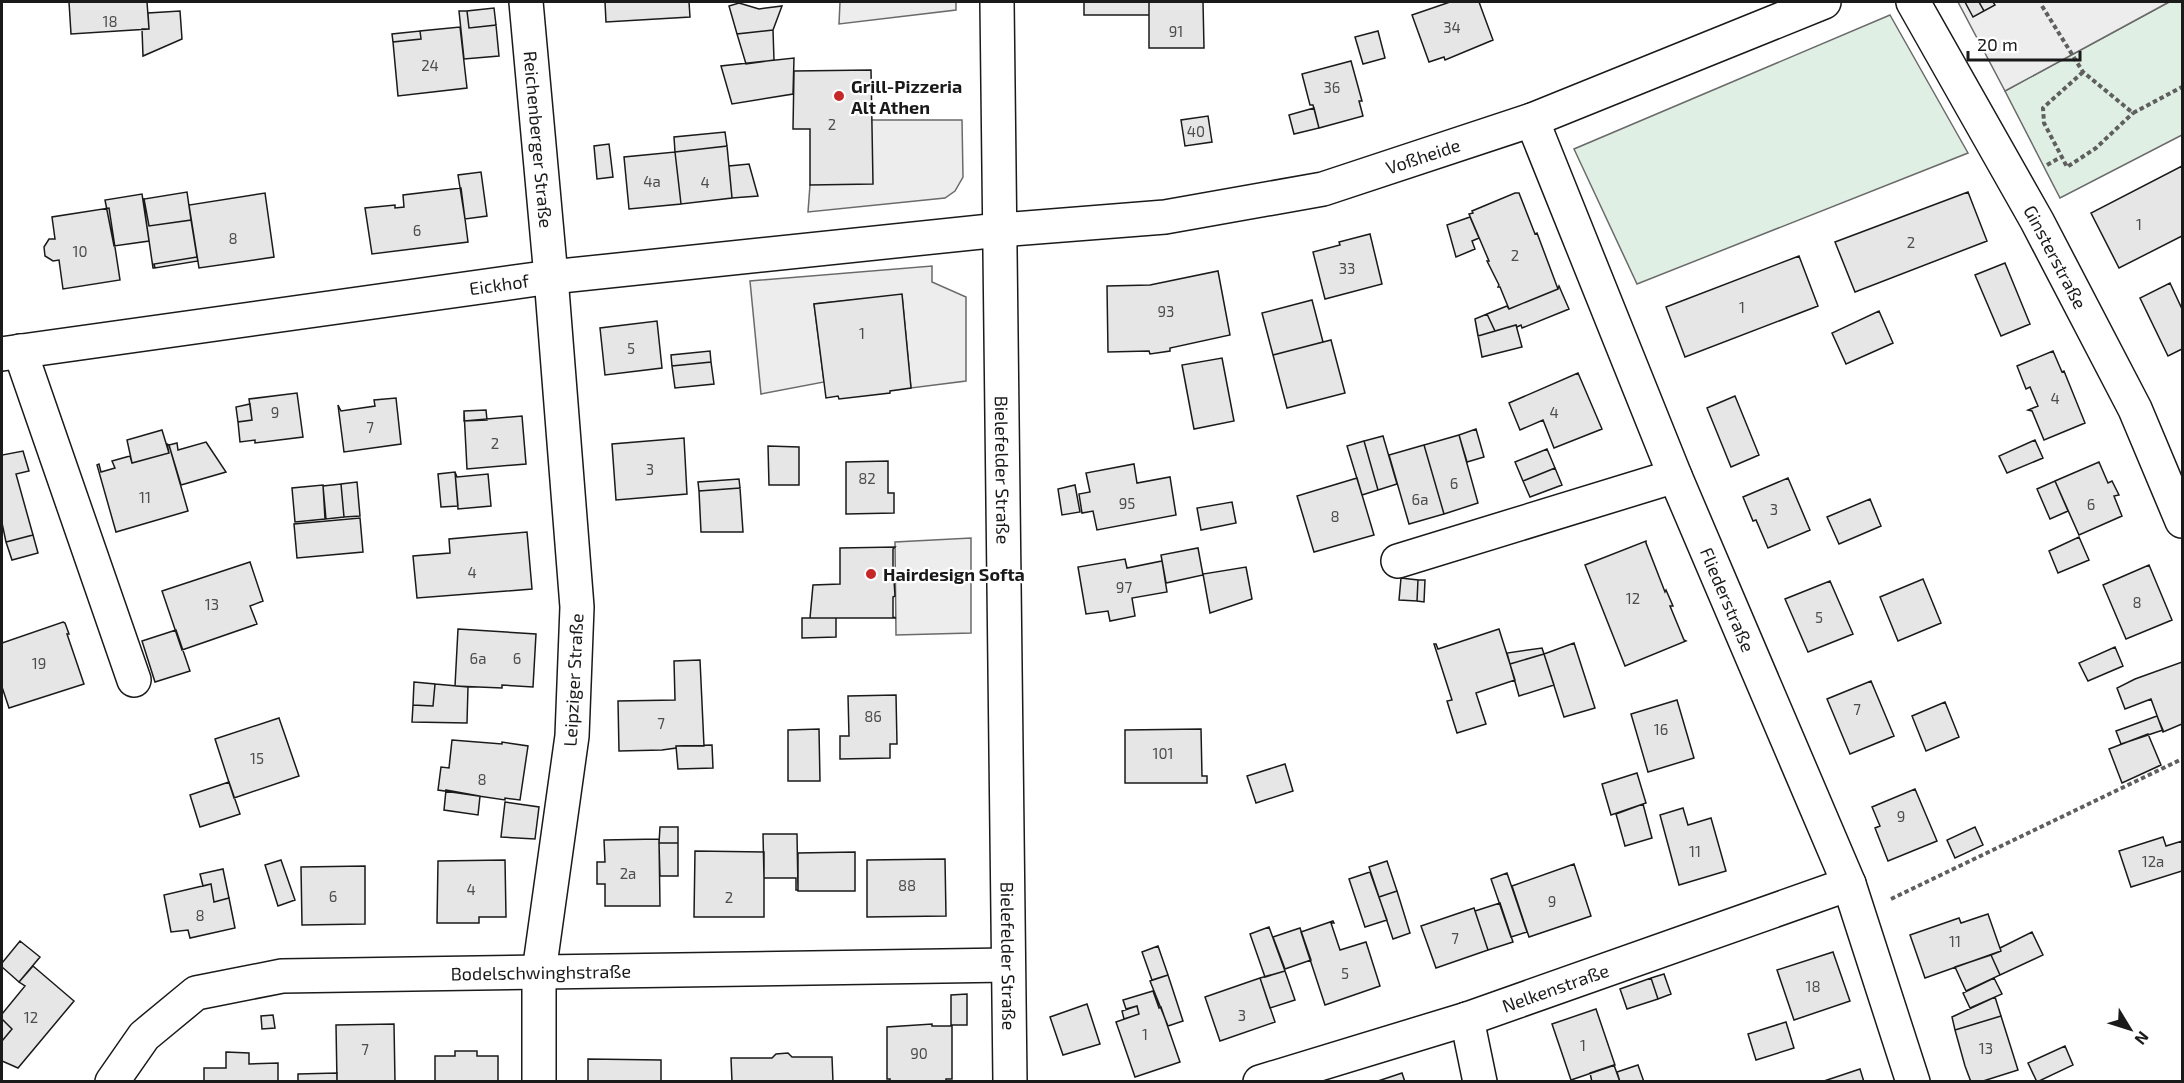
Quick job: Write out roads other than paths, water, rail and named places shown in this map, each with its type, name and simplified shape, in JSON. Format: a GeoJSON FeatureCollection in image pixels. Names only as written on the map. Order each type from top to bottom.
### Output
{"type":"FeatureCollection","features":[{"type":"Feature","properties":{"kind":"street","name":"Reichenberger Straße"},"geometry":{"type":"LineString","coordinates":[[526,2],[551,277]]}},
{"type":"Feature","properties":{"kind":"street","name":"Bielefelder Straße"},"geometry":{"type":"LineString","coordinates":[[997,2],[1010,1082]]}},
{"type":"Feature","properties":{"kind":"street","name":"Voßheide"},"geometry":{"type":"LineString","coordinates":[[1000,230],[1165,217],[1323,189],[1532,120],[1824,2]]}},
{"type":"Feature","properties":{"kind":"street","name":"Ginsterstraße"},"geometry":{"type":"LineString","coordinates":[[1913,2],[2037,221],[2135,409],[2182,521]]}},
{"type":"Feature","properties":{"kind":"street","name":"Fliederstraße"},"geometry":{"type":"LineString","coordinates":[[1532,120],[1675,476],[1855,899],[1913,1082]]}},
{"type":"Feature","properties":{"kind":"street","name":"Eickhof"},"geometry":{"type":"LineString","coordinates":[[11,352],[551,277],[1000,230]]}},
{"type":"Feature","properties":{"kind":"street","name":"Leipziger Straße"},"geometry":{"type":"LineString","coordinates":[[539,1082],[539,972],[572,736],[577,607],[551,277]]}},
{"type":"Feature","properties":{"kind":"street"},"geometry":{"type":"LineString","coordinates":[[11,352],[134,680]]}},
{"type":"Feature","properties":{"kind":"street"},"geometry":{"type":"LineString","coordinates":[[1398,561],[1675,476]]}},
{"type":"Feature","properties":{"kind":"street","name":"Nelkenstraße"},"geometry":{"type":"LineString","coordinates":[[1260,1082],[1855,899]]}},
{"type":"Feature","properties":{"kind":"street","name":"Bodelschwinghstraße"},"geometry":{"type":"LineString","coordinates":[[112,1082],[144,1036],[196,993],[282,976],[1008,965]]}},
{"type":"Feature","properties":{"kind":"street"},"geometry":{"type":"LineString","coordinates":[[1467,1019],[1480,1082]]}},
{"type":"Feature","properties":{"kind":"place","name":"Grill-Pizzeria Alt Athen"},"geometry":{"type":"Point","coordinates":[839,96]}},
{"type":"Feature","properties":{"kind":"place","name":"Hairdesign Softa"},"geometry":{"type":"Point","coordinates":[871,574]}}]}
